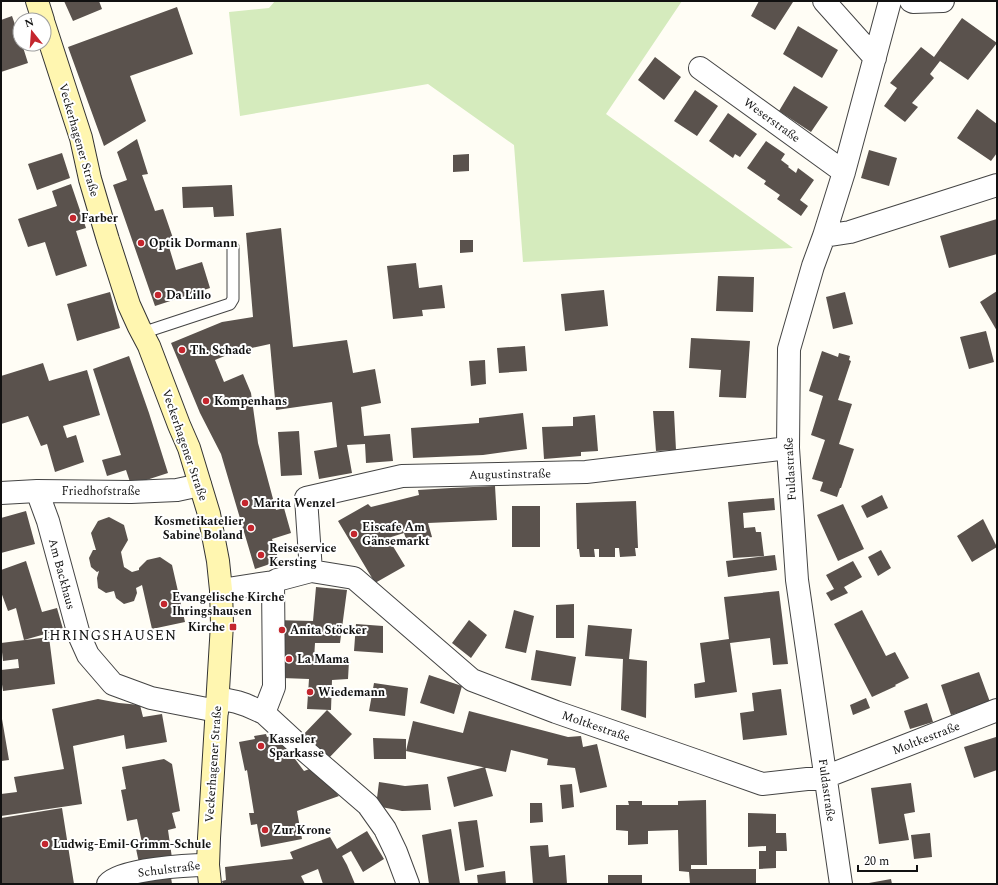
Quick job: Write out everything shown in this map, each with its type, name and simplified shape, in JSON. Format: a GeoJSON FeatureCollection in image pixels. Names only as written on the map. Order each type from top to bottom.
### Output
{"type":"FeatureCollection","features":[{"type":"Feature","properties":{"kind":"street"},"geometry":{"type":"LineString","coordinates":[[37,1],[40,12]]}},
{"type":"Feature","properties":{"kind":"street"},"geometry":{"type":"LineString","coordinates":[[824,1],[875,58]]}},
{"type":"Feature","properties":{"kind":"street"},"geometry":{"type":"LineString","coordinates":[[890,1],[844,172],[824,236],[850,232],[997,186]]}},
{"type":"Feature","properties":{"kind":"street"},"geometry":{"type":"LineString","coordinates":[[910,1],[943,1]]}},
{"type":"Feature","properties":{"kind":"street","name":"Veckerhagener Straße"},"geometry":{"type":"LineString","coordinates":[[52,49],[81,138],[90,179],[129,305],[149,346],[189,448],[209,514],[218,561],[222,624],[209,838],[209,874]]}},
{"type":"Feature","properties":{"kind":"street","name":"Weserstraße"},"geometry":{"type":"LineString","coordinates":[[700,68],[844,172]]}},
{"type":"Feature","properties":{"kind":"street","name":"Fuldastraße"},"geometry":{"type":"LineString","coordinates":[[824,236],[813,266],[789,349],[788,448],[797,580],[841,884]]}},
{"type":"Feature","properties":{"kind":"street","name":"Augustinstraße"},"geometry":{"type":"LineString","coordinates":[[311,571],[306,498],[402,476],[586,472],[788,448]]}},
{"type":"Feature","properties":{"kind":"street","name":"Friedhofstraße"},"geometry":{"type":"LineString","coordinates":[[1,494],[37,491],[130,492],[177,490],[200,484]]}},
{"type":"Feature","properties":{"kind":"street","name":"Am Backhaus"},"geometry":{"type":"LineString","coordinates":[[37,491],[48,521],[79,635],[88,655],[113,684],[152,698],[217,704],[237,702],[264,713],[368,805],[385,829],[396,852],[408,884]]}},
{"type":"Feature","properties":{"kind":"street","name":"Moltkestraße"},"geometry":{"type":"LineString","coordinates":[[221,590],[273,582],[311,571],[354,578],[472,680],[556,712],[762,784],[825,777],[997,710]]}},
{"type":"Feature","properties":{"kind":"street"},"geometry":{"type":"LineString","coordinates":[[264,713],[274,687],[273,582]]}},
{"type":"Feature","properties":{"kind":"street","name":"Schulstraße"},"geometry":{"type":"LineString","coordinates":[[108,884],[114,879],[134,873],[183,866],[209,874]]}},
{"type":"Feature","properties":{"kind":"lane"},"geometry":{"type":"LineString","coordinates":[[142,333],[230,304],[233,299],[233,247]]}},
{"type":"Feature","properties":{"kind":"green space"},"geometry":{"type":"Polygon","coordinates":[[[275,1],[682,1],[606,114],[793,248],[523,262],[514,145],[428,84],[240,116],[229,12],[269,8],[275,1]]]}},
{"type":"Feature","properties":{"kind":"building"},"geometry":{"type":"Polygon","coordinates":[[[64,1],[99,1],[102,9],[73,21],[64,1]]]}},
{"type":"Feature","properties":{"kind":"building"},"geometry":{"type":"Polygon","coordinates":[[[759,1],[793,2],[775,30],[751,16],[759,1]]]}},
{"type":"Feature","properties":{"kind":"building"},"geometry":{"type":"Polygon","coordinates":[[[177,7],[193,54],[130,76],[146,121],[104,146],[68,47],[177,7]]]}},
{"type":"Feature","properties":{"kind":"building"},"geometry":{"type":"Polygon","coordinates":[[[12,16],[12,52],[25,52],[28,63],[1,72],[1,20],[12,16]]]}},
{"type":"Feature","properties":{"kind":"building"},"geometry":{"type":"Polygon","coordinates":[[[962,18],[997,43],[968,80],[940,61],[930,74],[934,78],[912,103],[918,107],[905,122],[884,106],[897,88],[890,83],[921,47],[934,57],[962,18]]]}},
{"type":"Feature","properties":{"kind":"building"},"geometry":{"type":"Polygon","coordinates":[[[798,26],[838,50],[822,78],[783,54],[798,26]]]}},
{"type":"Feature","properties":{"kind":"building"},"geometry":{"type":"Polygon","coordinates":[[[655,57],[681,77],[664,100],[638,80],[655,57]]]}},
{"type":"Feature","properties":{"kind":"building"},"geometry":{"type":"Polygon","coordinates":[[[794,86],[828,107],[811,132],[779,111],[794,86]]]}},
{"type":"Feature","properties":{"kind":"building"},"geometry":{"type":"Polygon","coordinates":[[[695,90],[718,106],[697,136],[674,121],[695,90]]]}},
{"type":"Feature","properties":{"kind":"building"},"geometry":{"type":"Polygon","coordinates":[[[977,109],[997,124],[997,153],[991,161],[957,138],[977,109]]]}},
{"type":"Feature","properties":{"kind":"building"},"geometry":{"type":"Polygon","coordinates":[[[728,113],[757,134],[740,157],[735,154],[733,158],[709,141],[728,113]]]}},
{"type":"Feature","properties":{"kind":"building"},"geometry":{"type":"Polygon","coordinates":[[[137,139],[148,174],[142,175],[155,211],[163,209],[175,244],[161,250],[169,247],[176,270],[202,262],[210,288],[155,306],[113,185],[127,180],[117,152],[137,139]]]}},
{"type":"Feature","properties":{"kind":"building"},"geometry":{"type":"Polygon","coordinates":[[[766,141],[785,154],[781,160],[789,166],[788,167],[796,173],[798,168],[814,180],[800,200],[808,206],[801,216],[777,199],[780,195],[764,184],[766,181],[747,168],[766,141]]]}},
{"type":"Feature","properties":{"kind":"building"},"geometry":{"type":"Polygon","coordinates":[[[869,150],[897,158],[889,186],[861,178],[869,150]]]}},
{"type":"Feature","properties":{"kind":"building"},"geometry":{"type":"Polygon","coordinates":[[[62,153],[70,178],[37,190],[28,164],[62,153]]]}},
{"type":"Feature","properties":{"kind":"building"},"geometry":{"type":"Polygon","coordinates":[[[469,154],[469,171],[453,172],[453,155],[469,154]]]}},
{"type":"Feature","properties":{"kind":"building"},"geometry":{"type":"Polygon","coordinates":[[[71,184],[86,228],[76,231],[87,266],[56,276],[45,242],[28,247],[18,219],[57,206],[52,191],[71,184]]]}},
{"type":"Feature","properties":{"kind":"building"},"geometry":{"type":"Polygon","coordinates":[[[232,185],[234,216],[214,217],[213,207],[183,208],[182,187],[232,185]]]}},
{"type":"Feature","properties":{"kind":"building"},"geometry":{"type":"Polygon","coordinates":[[[997,219],[997,254],[949,268],[940,236],[997,219]]]}},
{"type":"Feature","properties":{"kind":"building"},"geometry":{"type":"Polygon","coordinates":[[[281,228],[293,347],[347,340],[353,373],[375,369],[381,403],[361,407],[364,436],[390,434],[393,461],[366,463],[365,444],[347,445],[352,473],[319,479],[314,451],[337,447],[332,402],[276,410],[270,344],[234,352],[215,360],[224,382],[243,374],[251,393],[258,443],[276,510],[284,508],[291,533],[272,539],[279,561],[255,569],[221,454],[200,413],[171,343],[222,322],[253,317],[246,233],[281,228]]]}},
{"type":"Feature","properties":{"kind":"building"},"geometry":{"type":"Polygon","coordinates":[[[460,240],[473,240],[473,252],[460,253],[460,240]]]}},
{"type":"Feature","properties":{"kind":"building"},"geometry":{"type":"Polygon","coordinates":[[[416,263],[419,288],[442,285],[445,308],[422,310],[423,316],[393,319],[387,266],[416,263]]]}},
{"type":"Feature","properties":{"kind":"building"},"geometry":{"type":"Polygon","coordinates":[[[718,276],[754,277],[753,312],[716,311],[718,276]]]}},
{"type":"Feature","properties":{"kind":"building"},"geometry":{"type":"Polygon","coordinates":[[[604,290],[608,326],[565,331],[561,294],[604,290]]]}},
{"type":"Feature","properties":{"kind":"building"},"geometry":{"type":"Polygon","coordinates":[[[997,291],[997,331],[980,302],[997,291]]]}},
{"type":"Feature","properties":{"kind":"building"},"geometry":{"type":"Polygon","coordinates":[[[110,292],[120,328],[77,341],[67,304],[110,292]]]}},
{"type":"Feature","properties":{"kind":"building"},"geometry":{"type":"Polygon","coordinates":[[[845,292],[853,324],[833,329],[826,297],[845,292]]]}},
{"type":"Feature","properties":{"kind":"building"},"geometry":{"type":"Polygon","coordinates":[[[986,331],[994,362],[969,369],[960,337],[986,331]]]}},
{"type":"Feature","properties":{"kind":"building"},"geometry":{"type":"Polygon","coordinates":[[[691,338],[750,341],[746,398],[719,397],[721,370],[689,368],[691,338]]]}},
{"type":"Feature","properties":{"kind":"building"},"geometry":{"type":"Polygon","coordinates":[[[525,346],[527,371],[499,373],[497,348],[525,346]]]}},
{"type":"Feature","properties":{"kind":"building"},"geometry":{"type":"Polygon","coordinates":[[[822,351],[838,357],[839,353],[850,356],[849,360],[851,361],[838,400],[852,404],[839,444],[854,449],[837,497],[820,491],[823,482],[812,479],[825,440],[811,435],[823,396],[809,391],[822,351]]]}},
{"type":"Feature","properties":{"kind":"building"},"geometry":{"type":"Polygon","coordinates":[[[129,356],[168,473],[131,485],[126,470],[107,476],[102,460],[121,455],[93,369],[129,356]]]}},
{"type":"Feature","properties":{"kind":"building"},"geometry":{"type":"Polygon","coordinates":[[[485,360],[486,384],[471,386],[469,361],[485,360]]]}},
{"type":"Feature","properties":{"kind":"building"},"geometry":{"type":"Polygon","coordinates":[[[43,363],[49,381],[87,370],[100,415],[63,426],[67,438],[76,435],[84,462],[55,472],[47,444],[41,446],[28,416],[1,424],[1,376],[43,363]]]}},
{"type":"Feature","properties":{"kind":"building"},"geometry":{"type":"Polygon","coordinates":[[[653,411],[674,411],[676,450],[656,451],[653,411]]]}},
{"type":"Feature","properties":{"kind":"building"},"geometry":{"type":"Polygon","coordinates":[[[523,413],[527,449],[483,455],[413,458],[411,428],[479,423],[479,418],[523,413]]]}},
{"type":"Feature","properties":{"kind":"building"},"geometry":{"type":"Polygon","coordinates":[[[595,415],[598,451],[581,452],[581,456],[544,459],[542,427],[573,426],[573,417],[595,415]]]}},
{"type":"Feature","properties":{"kind":"building"},"geometry":{"type":"Polygon","coordinates":[[[299,431],[302,475],[281,476],[278,432],[299,431]]]}},
{"type":"Feature","properties":{"kind":"building"},"geometry":{"type":"Polygon","coordinates":[[[495,486],[497,520],[428,523],[432,537],[408,545],[404,533],[388,538],[405,566],[375,583],[338,521],[368,504],[371,507],[419,495],[418,490],[495,486]]]}},
{"type":"Feature","properties":{"kind":"building"},"geometry":{"type":"Polygon","coordinates":[[[882,495],[888,508],[867,518],[861,506],[882,495]]]}},
{"type":"Feature","properties":{"kind":"building"},"geometry":{"type":"Polygon","coordinates":[[[774,498],[775,510],[743,513],[744,528],[755,527],[756,532],[761,532],[764,556],[733,558],[728,502],[774,498]]]}},
{"type":"Feature","properties":{"kind":"building"},"geometry":{"type":"Polygon","coordinates":[[[636,501],[638,548],[635,548],[636,556],[620,557],[619,548],[615,548],[615,557],[599,557],[599,549],[594,549],[595,557],[580,557],[579,549],[577,549],[576,503],[636,501]]]}},
{"type":"Feature","properties":{"kind":"building"},"geometry":{"type":"Polygon","coordinates":[[[843,504],[864,549],[838,561],[817,515],[843,504]]]}},
{"type":"Feature","properties":{"kind":"building"},"geometry":{"type":"Polygon","coordinates":[[[512,506],[540,506],[540,547],[512,547],[512,506]]]}},
{"type":"Feature","properties":{"kind":"building"},"geometry":{"type":"Polygon","coordinates":[[[26,511],[35,544],[1,553],[1,518],[26,511]]]}},
{"type":"Feature","properties":{"kind":"building"},"geometry":{"type":"Polygon","coordinates":[[[109,517],[124,525],[128,540],[121,552],[124,567],[132,572],[139,570],[139,568],[147,560],[160,557],[172,565],[185,622],[152,629],[142,585],[136,588],[137,593],[134,601],[124,604],[116,598],[114,591],[106,593],[98,588],[97,578],[99,571],[97,572],[91,567],[89,558],[93,550],[96,550],[91,533],[98,521],[109,517]]]}},
{"type":"Feature","properties":{"kind":"building"},"geometry":{"type":"Polygon","coordinates":[[[983,519],[997,547],[972,562],[957,536],[983,519]]]}},
{"type":"Feature","properties":{"kind":"building"},"geometry":{"type":"Polygon","coordinates":[[[881,550],[891,568],[878,576],[868,557],[881,550]]]}},
{"type":"Feature","properties":{"kind":"building"},"geometry":{"type":"Polygon","coordinates":[[[775,555],[777,570],[728,577],[726,561],[775,555]]]}},
{"type":"Feature","properties":{"kind":"building"},"geometry":{"type":"Polygon","coordinates":[[[26,561],[42,612],[57,608],[63,629],[24,640],[16,608],[8,611],[1,592],[1,570],[26,561]]]}},
{"type":"Feature","properties":{"kind":"building"},"geometry":{"type":"Polygon","coordinates":[[[853,561],[862,577],[844,587],[848,593],[831,601],[826,593],[834,589],[826,575],[853,561]]]}},
{"type":"Feature","properties":{"kind":"building"},"geometry":{"type":"Polygon","coordinates":[[[316,587],[347,590],[340,643],[315,643],[314,659],[349,661],[348,679],[332,680],[331,710],[307,709],[309,679],[282,678],[275,620],[313,621],[316,587]]]}},
{"type":"Feature","properties":{"kind":"building"},"geometry":{"type":"Polygon","coordinates":[[[779,591],[788,664],[773,665],[770,638],[730,643],[737,692],[695,698],[694,684],[705,682],[700,643],[729,639],[724,597],[779,591]]]}},
{"type":"Feature","properties":{"kind":"building"},"geometry":{"type":"Polygon","coordinates":[[[574,604],[574,638],[556,638],[556,605],[574,604]]]}},
{"type":"Feature","properties":{"kind":"building"},"geometry":{"type":"Polygon","coordinates":[[[514,610],[534,616],[526,653],[505,648],[514,610]]]}},
{"type":"Feature","properties":{"kind":"building"},"geometry":{"type":"Polygon","coordinates":[[[862,610],[886,656],[895,652],[909,678],[872,697],[834,624],[862,610]]]}},
{"type":"Feature","properties":{"kind":"building"},"geometry":{"type":"Polygon","coordinates":[[[469,620],[487,635],[471,658],[452,643],[469,620]]]}},
{"type":"Feature","properties":{"kind":"building"},"geometry":{"type":"Polygon","coordinates":[[[356,624],[383,626],[383,653],[354,651],[356,624]]]}},
{"type":"Feature","properties":{"kind":"building"},"geometry":{"type":"Polygon","coordinates":[[[588,625],[632,629],[629,659],[647,661],[646,718],[621,710],[623,659],[585,656],[588,625]]]}},
{"type":"Feature","properties":{"kind":"building"},"geometry":{"type":"Polygon","coordinates":[[[49,637],[55,684],[3,691],[1,670],[19,668],[18,659],[3,661],[1,643],[49,637]]]}},
{"type":"Feature","properties":{"kind":"building"},"geometry":{"type":"Polygon","coordinates":[[[536,650],[576,657],[571,686],[531,680],[536,650]]]}},
{"type":"Feature","properties":{"kind":"building"},"geometry":{"type":"Polygon","coordinates":[[[979,672],[990,702],[951,715],[941,685],[979,672]]]}},
{"type":"Feature","properties":{"kind":"building"},"geometry":{"type":"Polygon","coordinates":[[[429,675],[462,686],[454,714],[420,703],[429,675]]]}},
{"type":"Feature","properties":{"kind":"building"},"geometry":{"type":"Polygon","coordinates":[[[374,683],[408,688],[405,716],[369,711],[374,683]]]}},
{"type":"Feature","properties":{"kind":"building"},"geometry":{"type":"Polygon","coordinates":[[[781,689],[787,735],[743,740],[740,713],[754,711],[752,693],[781,689]]]}},
{"type":"Feature","properties":{"kind":"building"},"geometry":{"type":"Polygon","coordinates":[[[866,698],[870,708],[853,715],[850,705],[866,698]]]}},
{"type":"Feature","properties":{"kind":"building"},"geometry":{"type":"Polygon","coordinates":[[[98,699],[140,705],[143,717],[162,714],[167,742],[126,749],[124,735],[73,746],[82,804],[1,816],[1,794],[17,792],[14,777],[64,769],[52,709],[98,699]]]}},
{"type":"Feature","properties":{"kind":"building"},"geometry":{"type":"Polygon","coordinates":[[[927,703],[933,722],[910,729],[904,711],[927,703]]]}},
{"type":"Feature","properties":{"kind":"building"},"geometry":{"type":"Polygon","coordinates":[[[327,710],[352,734],[326,761],[301,737],[327,710]]]}},
{"type":"Feature","properties":{"kind":"building"},"geometry":{"type":"Polygon","coordinates":[[[469,711],[568,737],[581,736],[583,747],[597,744],[607,787],[580,793],[575,768],[547,765],[548,759],[511,750],[506,772],[406,751],[413,721],[463,733],[469,711]]]}},
{"type":"Feature","properties":{"kind":"building"},"geometry":{"type":"Polygon","coordinates":[[[1,719],[9,760],[1,761],[1,719]]]}},
{"type":"Feature","properties":{"kind":"building"},"geometry":{"type":"Polygon","coordinates":[[[266,734],[267,737],[277,735],[304,771],[315,767],[339,796],[297,811],[302,839],[261,847],[257,824],[251,825],[249,813],[254,813],[247,770],[245,771],[239,742],[255,739],[254,736],[266,734]]]}},
{"type":"Feature","properties":{"kind":"building"},"geometry":{"type":"Polygon","coordinates":[[[996,737],[997,770],[974,778],[964,747],[996,737]]]}},
{"type":"Feature","properties":{"kind":"building"},"geometry":{"type":"Polygon","coordinates":[[[373,738],[406,739],[406,759],[374,759],[373,738]]]}},
{"type":"Feature","properties":{"kind":"building"},"geometry":{"type":"Polygon","coordinates":[[[164,759],[172,764],[180,811],[172,813],[176,828],[168,830],[172,858],[139,863],[135,844],[142,843],[137,819],[127,821],[121,790],[126,789],[122,767],[164,759]]]}},
{"type":"Feature","properties":{"kind":"building"},"geometry":{"type":"Polygon","coordinates":[[[485,767],[493,796],[454,807],[447,777],[485,767]]]}},
{"type":"Feature","properties":{"kind":"building"},"geometry":{"type":"Polygon","coordinates":[[[379,782],[405,786],[428,784],[431,810],[402,811],[376,806],[379,782]]]}},
{"type":"Feature","properties":{"kind":"building"},"geometry":{"type":"Polygon","coordinates":[[[911,783],[915,812],[904,814],[909,840],[879,844],[871,788],[911,783]]]}},
{"type":"Feature","properties":{"kind":"building"},"geometry":{"type":"Polygon","coordinates":[[[572,784],[574,807],[562,809],[560,785],[572,784]]]}},
{"type":"Feature","properties":{"kind":"building"},"geometry":{"type":"Polygon","coordinates":[[[706,800],[707,865],[691,865],[691,869],[756,869],[756,884],[690,884],[689,872],[679,871],[678,830],[648,831],[648,844],[628,845],[628,831],[616,830],[616,805],[629,805],[628,801],[642,801],[642,805],[678,805],[678,801],[706,800]]]}},
{"type":"Feature","properties":{"kind":"building"},"geometry":{"type":"Polygon","coordinates":[[[530,803],[542,803],[543,822],[530,823],[530,803]]]}},
{"type":"Feature","properties":{"kind":"building","name":"Ludwig-Emil-Grimm-Schule"},"geometry":{"type":"Polygon","coordinates":[[[62,808],[74,884],[2,884],[1,818],[62,808]]]}},
{"type":"Feature","properties":{"kind":"building"},"geometry":{"type":"Polygon","coordinates":[[[748,813],[776,814],[776,833],[786,833],[787,851],[776,851],[776,868],[759,869],[759,851],[766,851],[766,846],[748,847],[748,813]]]}},
{"type":"Feature","properties":{"kind":"building"},"geometry":{"type":"Polygon","coordinates":[[[477,820],[484,867],[465,871],[458,822],[477,820]]]}},
{"type":"Feature","properties":{"kind":"building"},"geometry":{"type":"Polygon","coordinates":[[[451,829],[460,884],[429,884],[422,835],[451,829]]]}},
{"type":"Feature","properties":{"kind":"building"},"geometry":{"type":"Polygon","coordinates":[[[367,831],[384,859],[363,872],[351,851],[342,856],[355,884],[323,884],[318,869],[301,876],[305,884],[223,884],[222,881],[226,880],[225,867],[293,859],[290,852],[330,837],[337,849],[367,831]]]}},
{"type":"Feature","properties":{"kind":"building"},"geometry":{"type":"Polygon","coordinates":[[[930,833],[932,857],[914,859],[911,835],[930,833]]]}},
{"type":"Feature","properties":{"kind":"building"},"geometry":{"type":"Polygon","coordinates":[[[548,845],[549,857],[565,855],[567,884],[533,884],[530,846],[548,845]]]}},
{"type":"Feature","properties":{"kind":"building"},"geometry":{"type":"Polygon","coordinates":[[[505,871],[506,884],[478,884],[477,875],[505,871]]]}},
{"type":"Feature","properties":{"kind":"building"},"geometry":{"type":"Polygon","coordinates":[[[608,875],[642,875],[642,884],[608,884],[608,875]]]}},
{"type":"Feature","properties":{"kind":"building"},"geometry":{"type":"Polygon","coordinates":[[[171,877],[172,884],[132,884],[132,883],[171,877]]]}},
{"type":"Feature","properties":{"kind":"building"},"geometry":{"type":"Polygon","coordinates":[[[891,879],[892,884],[869,884],[869,883],[891,879]]]}},
{"type":"Feature","properties":{"kind":"place","name":"Farber"},"geometry":{"type":"Point","coordinates":[73,218]}},
{"type":"Feature","properties":{"kind":"place","name":"Optik Dormann"},"geometry":{"type":"Point","coordinates":[141,243]}},
{"type":"Feature","properties":{"kind":"place","name":"Da Lillo"},"geometry":{"type":"Point","coordinates":[158,295]}},
{"type":"Feature","properties":{"kind":"place","name":"Th. Schade"},"geometry":{"type":"Point","coordinates":[182,350]}},
{"type":"Feature","properties":{"kind":"place","name":"Kompenhans"},"geometry":{"type":"Point","coordinates":[206,401]}},
{"type":"Feature","properties":{"kind":"place","name":"Marita Wenzel"},"geometry":{"type":"Point","coordinates":[245,503]}},
{"type":"Feature","properties":{"kind":"place","name":"Kosmetikatelier Sabine Boland"},"geometry":{"type":"Point","coordinates":[251,528]}},
{"type":"Feature","properties":{"kind":"place","name":"Eiscafe Am Gänsemarkt"},"geometry":{"type":"Point","coordinates":[354,534]}},
{"type":"Feature","properties":{"kind":"place","name":"Reiseservice Kersting"},"geometry":{"type":"Point","coordinates":[261,555]}},
{"type":"Feature","properties":{"kind":"place","name":"Evangelische Kirche Ihringshausen"},"geometry":{"type":"Point","coordinates":[164,604]}},
{"type":"Feature","properties":{"kind":"place","name":"Kirche"},"geometry":{"type":"Point","coordinates":[233,627]}},
{"type":"Feature","properties":{"kind":"place","name":"Anita Stöcker"},"geometry":{"type":"Point","coordinates":[282,630]}},
{"type":"Feature","properties":{"kind":"place","name":"La Mama"},"geometry":{"type":"Point","coordinates":[289,659]}},
{"type":"Feature","properties":{"kind":"place","name":"Wiedemann"},"geometry":{"type":"Point","coordinates":[310,692]}},
{"type":"Feature","properties":{"kind":"place","name":"Kasseler Sparkasse"},"geometry":{"type":"Point","coordinates":[261,746]}},
{"type":"Feature","properties":{"kind":"place","name":"Zur Krone"},"geometry":{"type":"Point","coordinates":[265,830]}},
{"type":"Feature","properties":{"kind":"place","name":"Ludwig-Emil-Grimm-Schule"},"geometry":{"type":"Point","coordinates":[45,844]}},
{"type":"Feature","properties":{"kind":"district","name":"IHRINGSHAUSEN"},"geometry":{"type":"Point","coordinates":[110,635]}}]}
